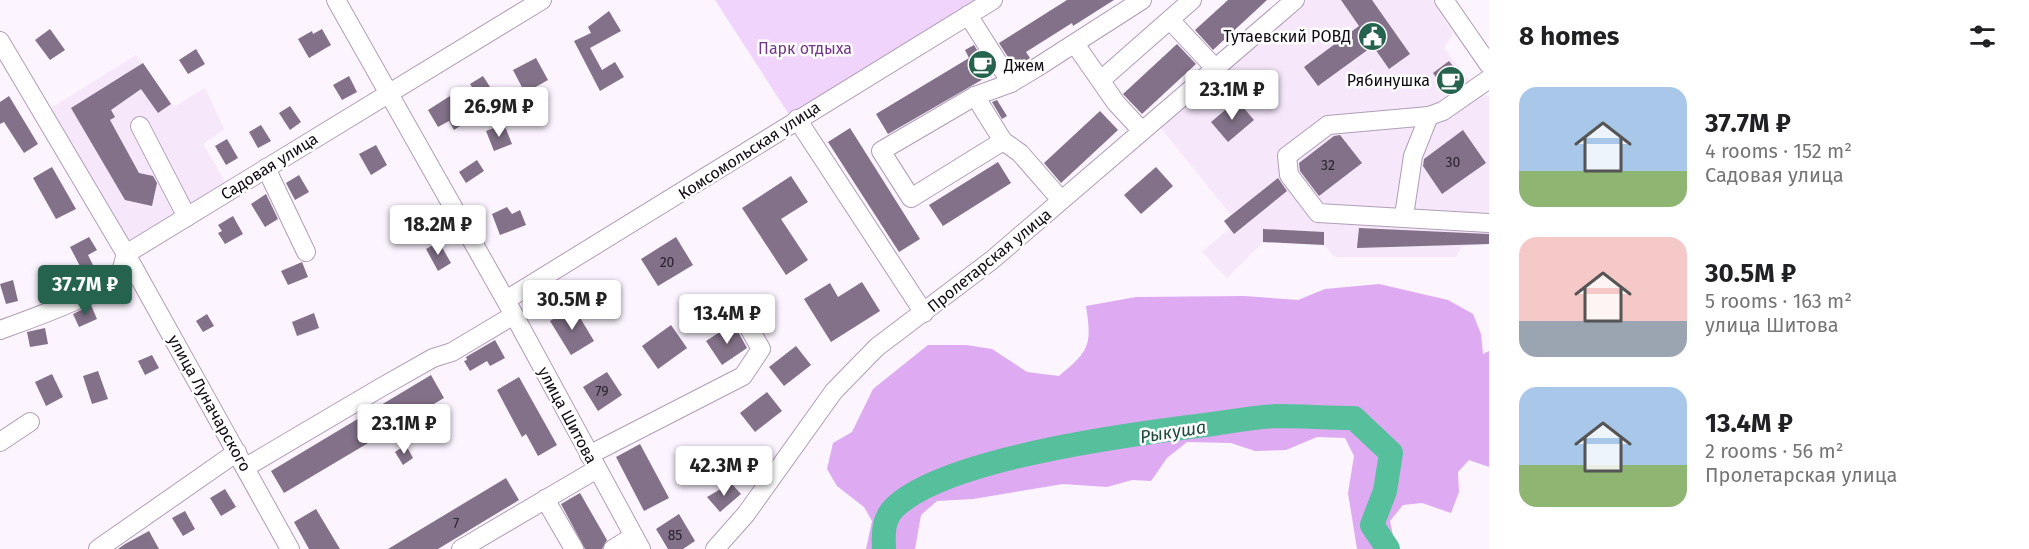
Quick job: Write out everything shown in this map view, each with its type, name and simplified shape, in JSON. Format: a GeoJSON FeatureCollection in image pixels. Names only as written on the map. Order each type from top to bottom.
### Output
{"type":"FeatureCollection","features":[{"type":"Feature","properties":{"kind":"street","name":"улица Шитова"},"geometry":{"type":"LineString","coordinates":[[336,0],[510,308],[638,543]]}},
{"type":"Feature","properties":{"kind":"street","name":"Садовая улица"},"geometry":{"type":"LineString","coordinates":[[0,330],[69,303],[102,285],[120,272],[126,254],[542,0]]}},
{"type":"Feature","properties":{"kind":"street","name":"Комсомольская улица"},"geometry":{"type":"LineString","coordinates":[[98,549],[242,460],[434,358],[452,352],[510,308],[675,198],[797,119],[993,0]]}},
{"type":"Feature","properties":{"kind":"street"},"geometry":{"type":"LineString","coordinates":[[1003,141],[912,198],[881,151],[975,96],[1011,83],[1142,0]]}},
{"type":"Feature","properties":{"kind":"street"},"geometry":{"type":"LineString","coordinates":[[1101,80],[1192,0]]}},
{"type":"Feature","properties":{"kind":"street","name":"Пролетарская улица"},"geometry":{"type":"LineString","coordinates":[[715,549],[746,514],[834,391],[877,347],[992,260],[1294,0]]}},
{"type":"Feature","properties":{"kind":"street"},"geometry":{"type":"LineString","coordinates":[[1444,0],[1489,65]]}},
{"type":"Feature","properties":{"kind":"street"},"geometry":{"type":"LineString","coordinates":[[968,15],[1011,83]]}},
{"type":"Feature","properties":{"kind":"street"},"geometry":{"type":"LineString","coordinates":[[1170,20],[1215,68]]}},
{"type":"Feature","properties":{"kind":"street","name":"улица Луначарского"},"geometry":{"type":"LineString","coordinates":[[0,41],[126,254],[290,549]]}},
{"type":"Feature","properties":{"kind":"street"},"geometry":{"type":"LineString","coordinates":[[1075,44],[1116,103],[1142,131]]}},
{"type":"Feature","properties":{"kind":"street"},"geometry":{"type":"LineString","coordinates":[[1489,79],[1443,111],[1429,116],[1328,124],[1287,156],[1289,175],[1318,213],[1404,216],[1489,224]]}},
{"type":"Feature","properties":{"kind":"street"},"geometry":{"type":"LineString","coordinates":[[975,96],[1003,141],[1020,153],[1061,200]]}},
{"type":"Feature","properties":{"kind":"street"},"geometry":{"type":"LineString","coordinates":[[1404,216],[1413,156],[1429,116]]}},
{"type":"Feature","properties":{"kind":"street"},"geometry":{"type":"LineString","coordinates":[[797,119],[924,313]]}},
{"type":"Feature","properties":{"kind":"street"},"geometry":{"type":"LineString","coordinates":[[140,126],[187,217]]}},
{"type":"Feature","properties":{"kind":"street"},"geometry":{"type":"LineString","coordinates":[[266,168],[306,252]]}},
{"type":"Feature","properties":{"kind":"street"},"geometry":{"type":"LineString","coordinates":[[461,549],[545,500],[593,462],[743,376],[760,349],[744,319]]}},
{"type":"Feature","properties":{"kind":"street"},"geometry":{"type":"LineString","coordinates":[[0,442],[30,422]]}},
{"type":"Feature","properties":{"kind":"street"},"geometry":{"type":"LineString","coordinates":[[545,500],[574,549]]}},
{"type":"Feature","properties":{"kind":"street"},"geometry":{"type":"LineString","coordinates":[[613,549],[638,543]]}},
{"type":"Feature","properties":{"kind":"shaded area"},"geometry":{"type":"Polygon","coordinates":[[[1306,0],[1432,0],[1453,34],[1444,48],[1480,95],[1489,96],[1489,244],[1462,246],[1456,257],[1335,257],[1324,245],[1263,242],[1227,278],[1202,252],[1229,229],[1224,221],[1231,215],[1160,127],[1306,0]]]}},
{"type":"Feature","properties":{"kind":"shaded area"},"geometry":{"type":"Polygon","coordinates":[[[136,55],[174,107],[205,88],[224,129],[203,144],[225,182],[129,242],[51,108],[136,55]]]}},
{"type":"Feature","properties":{"kind":"shaded area"},"geometry":{"type":"Polygon","coordinates":[[[1379,284],[1448,300],[1473,314],[1481,334],[1483,354],[1489,351],[1489,467],[1469,460],[1458,472],[1459,492],[1451,513],[1422,503],[1403,505],[1390,521],[1396,549],[1357,549],[1348,493],[1354,456],[1345,438],[1317,437],[1286,450],[1255,451],[1231,443],[1187,442],[1167,458],[1151,481],[1132,480],[1107,487],[1063,484],[973,499],[937,501],[921,515],[915,549],[866,549],[872,521],[864,507],[837,486],[827,469],[833,443],[852,432],[873,389],[928,345],[966,345],[992,349],[1027,372],[1059,376],[1077,360],[1086,346],[1089,329],[1086,306],[1136,297],[1244,296],[1298,300],[1325,289],[1379,284]]]}},
{"type":"Feature","properties":{"kind":"green space","name":"Парк отдыха"},"geometry":{"type":"Polygon","coordinates":[[[715,0],[980,0],[790,116],[715,0]]]}},
{"type":"Feature","properties":{"kind":"building"},"geometry":{"type":"Polygon","coordinates":[[[1067,0],[1114,0],[1026,52],[1030,58],[1015,68],[999,43],[1067,0]]]}},
{"type":"Feature","properties":{"kind":"building"},"geometry":{"type":"Polygon","coordinates":[[[1228,0],[1267,0],[1213,50],[1195,30],[1228,0]]]}},
{"type":"Feature","properties":{"kind":"building","name":"Тутаевский РОВД"},"geometry":{"type":"Polygon","coordinates":[[[1341,0],[1372,0],[1410,54],[1389,69],[1373,46],[1318,86],[1304,67],[1359,26],[1341,0]]]}},
{"type":"Feature","properties":{"kind":"building"},"geometry":{"type":"Polygon","coordinates":[[[609,11],[621,31],[590,48],[602,70],[615,62],[624,77],[600,91],[574,41],[591,33],[588,27],[609,11]]]}},
{"type":"Feature","properties":{"kind":"building"},"geometry":{"type":"Polygon","coordinates":[[[50,29],[65,50],[50,60],[35,40],[50,29]]]}},
{"type":"Feature","properties":{"kind":"building"},"geometry":{"type":"Polygon","coordinates":[[[322,29],[331,45],[309,58],[298,39],[312,31],[313,34],[322,29]]]}},
{"type":"Feature","properties":{"kind":"building"},"geometry":{"type":"Polygon","coordinates":[[[1177,44],[1196,64],[1142,114],[1123,94],[1177,44]]]}},
{"type":"Feature","properties":{"kind":"building"},"geometry":{"type":"Polygon","coordinates":[[[974,45],[992,74],[888,134],[876,114],[969,58],[965,50],[974,45]]]}},
{"type":"Feature","properties":{"kind":"building"},"geometry":{"type":"Polygon","coordinates":[[[196,49],[205,64],[188,74],[179,60],[196,49]]]}},
{"type":"Feature","properties":{"kind":"building"},"geometry":{"type":"Polygon","coordinates":[[[536,58],[548,80],[525,93],[513,70],[536,58]]]}},
{"type":"Feature","properties":{"kind":"building","name":"Рябинушка"},"geometry":{"type":"Polygon","coordinates":[[[1449,61],[1465,82],[1448,94],[1433,73],[1449,61]]]}},
{"type":"Feature","properties":{"kind":"building"},"geometry":{"type":"Polygon","coordinates":[[[143,63],[171,104],[158,113],[141,89],[111,110],[115,117],[110,120],[139,173],[153,176],[157,183],[152,206],[125,200],[71,108],[143,63]]]}},
{"type":"Feature","properties":{"kind":"building"},"geometry":{"type":"Polygon","coordinates":[[[349,76],[357,92],[342,100],[333,85],[349,76]]]}},
{"type":"Feature","properties":{"kind":"building"},"geometry":{"type":"Polygon","coordinates":[[[483,76],[492,90],[479,98],[470,84],[483,76]]]}},
{"type":"Feature","properties":{"kind":"building"},"geometry":{"type":"Polygon","coordinates":[[[9,96],[38,144],[24,153],[4,122],[0,124],[0,102],[9,96]]]}},
{"type":"Feature","properties":{"kind":"building"},"geometry":{"type":"Polygon","coordinates":[[[450,96],[466,122],[454,130],[449,121],[438,127],[428,110],[450,96]]]}},
{"type":"Feature","properties":{"kind":"building"},"geometry":{"type":"Polygon","coordinates":[[[997,100],[1007,116],[1002,119],[992,102],[997,100]]]}},
{"type":"Feature","properties":{"kind":"building"},"geometry":{"type":"Polygon","coordinates":[[[1237,100],[1254,120],[1228,142],[1211,122],[1237,100]]]}},
{"type":"Feature","properties":{"kind":"building"},"geometry":{"type":"Polygon","coordinates":[[[290,106],[301,122],[290,130],[279,113],[290,106]]]}},
{"type":"Feature","properties":{"kind":"building"},"geometry":{"type":"Polygon","coordinates":[[[1100,111],[1118,130],[1061,183],[1044,163],[1100,111]]]}},
{"type":"Feature","properties":{"kind":"building"},"geometry":{"type":"Polygon","coordinates":[[[504,124],[512,144],[494,151],[486,131],[504,124]]]}},
{"type":"Feature","properties":{"kind":"building"},"geometry":{"type":"Polygon","coordinates":[[[261,125],[271,141],[258,148],[249,132],[261,125]]]}},
{"type":"Feature","properties":{"kind":"building"},"geometry":{"type":"Polygon","coordinates":[[[850,128],[920,239],[899,252],[828,142],[850,128]]]}},
{"type":"Feature","properties":{"kind":"building"},"geometry":{"type":"Polygon","coordinates":[[[1463,130],[1486,163],[1442,194],[1423,166],[1424,159],[1463,130]]]}},
{"type":"Feature","properties":{"kind":"building"},"geometry":{"type":"Polygon","coordinates":[[[1340,135],[1362,163],[1319,196],[1300,171],[1299,163],[1334,136],[1340,135]]]}},
{"type":"Feature","properties":{"kind":"building"},"geometry":{"type":"Polygon","coordinates":[[[227,139],[238,158],[226,165],[215,146],[227,139]]]}},
{"type":"Feature","properties":{"kind":"building"},"geometry":{"type":"Polygon","coordinates":[[[376,145],[387,165],[371,175],[359,154],[376,145]]]}},
{"type":"Feature","properties":{"kind":"building"},"geometry":{"type":"Polygon","coordinates":[[[477,160],[484,171],[466,183],[459,172],[477,160]]]}},
{"type":"Feature","properties":{"kind":"building"},"geometry":{"type":"Polygon","coordinates":[[[998,162],[1011,183],[943,226],[929,205],[998,162]]]}},
{"type":"Feature","properties":{"kind":"building"},"geometry":{"type":"Polygon","coordinates":[[[52,167],[76,209],[56,219],[33,178],[52,167]]]}},
{"type":"Feature","properties":{"kind":"building"},"geometry":{"type":"Polygon","coordinates":[[[1156,167],[1173,186],[1141,214],[1124,195],[1156,167]]]}},
{"type":"Feature","properties":{"kind":"building"},"geometry":{"type":"Polygon","coordinates":[[[299,175],[309,192],[295,200],[286,183],[299,175]]]}},
{"type":"Feature","properties":{"kind":"building"},"geometry":{"type":"Polygon","coordinates":[[[791,176],[808,202],[781,219],[808,260],[786,275],[742,208],[791,176]]]}},
{"type":"Feature","properties":{"kind":"building"},"geometry":{"type":"Polygon","coordinates":[[[1278,178],[1287,191],[1234,234],[1224,221],[1278,178]]]}},
{"type":"Feature","properties":{"kind":"building"},"geometry":{"type":"Polygon","coordinates":[[[266,194],[278,219],[265,227],[251,204],[266,194]]]}},
{"type":"Feature","properties":{"kind":"building"},"geometry":{"type":"Polygon","coordinates":[[[507,207],[512,214],[520,210],[526,225],[500,235],[492,214],[507,207]]]}},
{"type":"Feature","properties":{"kind":"building"},"geometry":{"type":"Polygon","coordinates":[[[233,216],[243,234],[225,244],[218,233],[222,231],[218,225],[233,216]]]}},
{"type":"Feature","properties":{"kind":"building"},"geometry":{"type":"Polygon","coordinates":[[[1359,228],[1489,234],[1489,244],[1357,248],[1359,228]]]}},
{"type":"Feature","properties":{"kind":"building"},"geometry":{"type":"Polygon","coordinates":[[[1263,229],[1324,232],[1324,245],[1263,242],[1263,229]]]}},
{"type":"Feature","properties":{"kind":"building"},"geometry":{"type":"Polygon","coordinates":[[[89,237],[97,250],[88,255],[93,265],[82,270],[70,247],[89,237]]]}},
{"type":"Feature","properties":{"kind":"building"},"geometry":{"type":"Polygon","coordinates":[[[676,237],[693,265],[658,286],[641,259],[676,237]]]}},
{"type":"Feature","properties":{"kind":"building"},"geometry":{"type":"Polygon","coordinates":[[[439,242],[451,263],[438,271],[426,249],[439,242]]]}},
{"type":"Feature","properties":{"kind":"building"},"geometry":{"type":"Polygon","coordinates":[[[302,262],[308,277],[288,285],[281,271],[302,262]]]}},
{"type":"Feature","properties":{"kind":"building"},"geometry":{"type":"Polygon","coordinates":[[[13,280],[18,301],[6,304],[0,284],[13,280]]]}},
{"type":"Feature","properties":{"kind":"building"},"geometry":{"type":"Polygon","coordinates":[[[862,282],[880,311],[831,342],[804,299],[830,283],[838,297],[862,282]]]}},
{"type":"Feature","properties":{"kind":"building"},"geometry":{"type":"Polygon","coordinates":[[[91,305],[97,319],[79,327],[73,314],[91,305]]]}},
{"type":"Feature","properties":{"kind":"building"},"geometry":{"type":"Polygon","coordinates":[[[573,306],[594,341],[571,355],[550,321],[573,306]]]}},
{"type":"Feature","properties":{"kind":"building"},"geometry":{"type":"Polygon","coordinates":[[[314,313],[319,328],[297,336],[292,322],[314,313]]]}},
{"type":"Feature","properties":{"kind":"building"},"geometry":{"type":"Polygon","coordinates":[[[207,314],[214,326],[203,332],[196,321],[207,314]]]}},
{"type":"Feature","properties":{"kind":"building"},"geometry":{"type":"Polygon","coordinates":[[[671,325],[687,348],[658,369],[642,346],[671,325]]]}},
{"type":"Feature","properties":{"kind":"building"},"geometry":{"type":"Polygon","coordinates":[[[45,328],[48,344],[30,347],[27,332],[45,328]]]}},
{"type":"Feature","properties":{"kind":"building"},"geometry":{"type":"Polygon","coordinates":[[[736,328],[747,348],[722,365],[706,341],[723,330],[726,335],[736,328]]]}},
{"type":"Feature","properties":{"kind":"building"},"geometry":{"type":"Polygon","coordinates":[[[495,340],[505,358],[490,366],[487,361],[470,371],[464,361],[467,360],[466,357],[495,340]]]}},
{"type":"Feature","properties":{"kind":"building"},"geometry":{"type":"Polygon","coordinates":[[[796,346],[811,365],[784,386],[769,367],[796,346]]]}},
{"type":"Feature","properties":{"kind":"building"},"geometry":{"type":"Polygon","coordinates":[[[152,355],[159,368],[145,375],[138,361],[152,355]]]}},
{"type":"Feature","properties":{"kind":"building"},"geometry":{"type":"Polygon","coordinates":[[[98,371],[108,399],[92,404],[83,376],[98,371]]]}},
{"type":"Feature","properties":{"kind":"building"},"geometry":{"type":"Polygon","coordinates":[[[607,372],[622,395],[598,411],[583,387],[607,372]]]}},
{"type":"Feature","properties":{"kind":"building"},"geometry":{"type":"Polygon","coordinates":[[[52,374],[63,397],[46,406],[35,382],[52,374]]]}},
{"type":"Feature","properties":{"kind":"building"},"geometry":{"type":"Polygon","coordinates":[[[431,375],[444,398],[284,493],[271,471],[431,375]]]}},
{"type":"Feature","properties":{"kind":"building"},"geometry":{"type":"Polygon","coordinates":[[[519,377],[557,445],[538,456],[526,434],[522,437],[497,390],[519,377]]]}},
{"type":"Feature","properties":{"kind":"building"},"geometry":{"type":"Polygon","coordinates":[[[767,392],[782,411],[755,432],[740,413],[767,392]]]}},
{"type":"Feature","properties":{"kind":"building"},"geometry":{"type":"Polygon","coordinates":[[[640,444],[669,498],[644,511],[616,457],[640,444]]]}},
{"type":"Feature","properties":{"kind":"building"},"geometry":{"type":"Polygon","coordinates":[[[406,445],[413,458],[403,465],[395,452],[406,445]]]}},
{"type":"Feature","properties":{"kind":"building"},"geometry":{"type":"Polygon","coordinates":[[[506,478],[519,500],[438,549],[388,549],[506,478]]]}},
{"type":"Feature","properties":{"kind":"building"},"geometry":{"type":"Polygon","coordinates":[[[731,483],[741,494],[720,512],[707,497],[731,483]]]}},
{"type":"Feature","properties":{"kind":"building"},"geometry":{"type":"Polygon","coordinates":[[[225,489],[236,507],[221,516],[210,498],[225,489]]]}},
{"type":"Feature","properties":{"kind":"building"},"geometry":{"type":"Polygon","coordinates":[[[580,493],[607,540],[602,549],[585,549],[561,504],[580,493]]]}},
{"type":"Feature","properties":{"kind":"building"},"geometry":{"type":"Polygon","coordinates":[[[316,509],[340,549],[309,549],[294,522],[316,509]]]}},
{"type":"Feature","properties":{"kind":"building"},"geometry":{"type":"Polygon","coordinates":[[[185,511],[195,529],[183,536],[172,518],[185,511]]]}},
{"type":"Feature","properties":{"kind":"building"},"geometry":{"type":"Polygon","coordinates":[[[679,514],[695,541],[683,549],[668,549],[656,529],[679,514]]]}},
{"type":"Feature","properties":{"kind":"building"},"geometry":{"type":"Polygon","coordinates":[[[149,531],[159,549],[118,549],[125,544],[149,531]]]}},
{"type":"Feature","properties":{"kind":"waterway","name":"Рыкуша"},"geometry":{"type":"LineString","coordinates":[[884,549],[886,521],[891,511],[920,490],[955,475],[996,462],[1088,442],[1277,416],[1354,418],[1391,453],[1385,491],[1372,525],[1388,549]]}},
{"type":"Feature","properties":{"kind":"place","name":"Тутаевский РОВД"},"geometry":{"type":"Point","coordinates":[1372,36]}},
{"type":"Feature","properties":{"kind":"place","name":"Джем"},"geometry":{"type":"Point","coordinates":[983,65]}},
{"type":"Feature","properties":{"kind":"place","name":"Рябинушка"},"geometry":{"type":"Point","coordinates":[1451,80]}}]}
